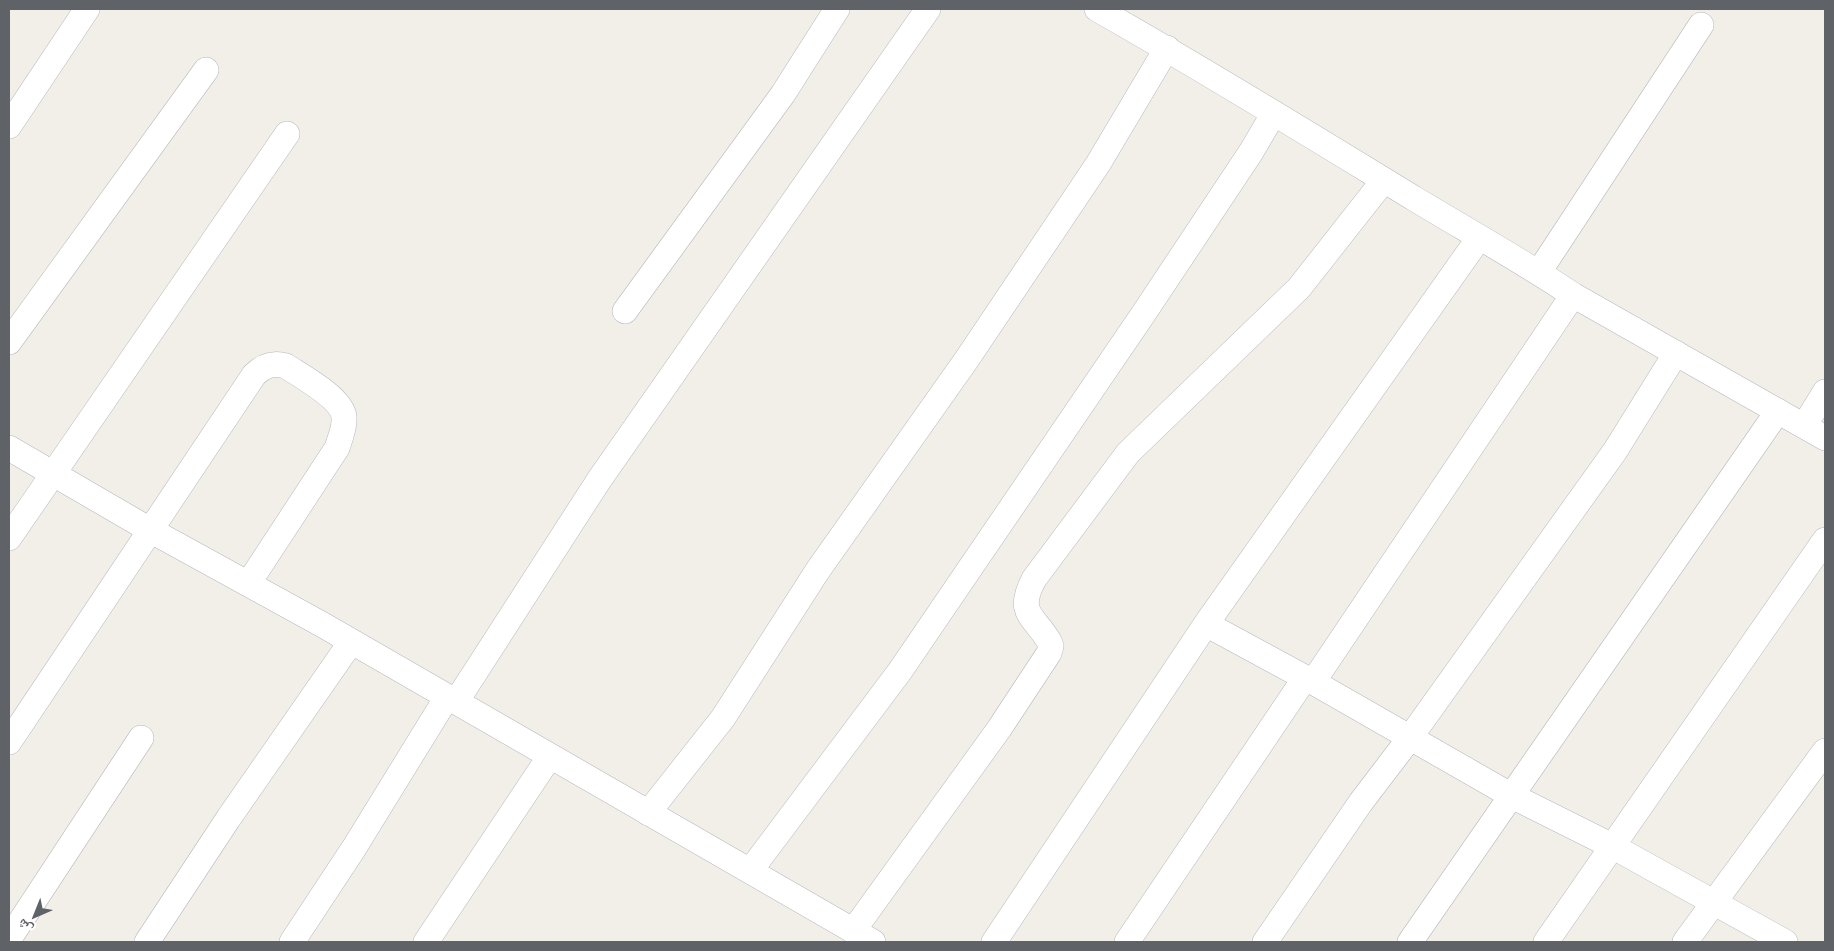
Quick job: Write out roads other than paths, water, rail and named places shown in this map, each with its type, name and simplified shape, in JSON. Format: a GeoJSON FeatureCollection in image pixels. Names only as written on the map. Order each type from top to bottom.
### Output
{"type":"FeatureCollection","features":[{"type":"Feature","properties":{"kind":"street"},"geometry":{"type":"LineString","coordinates":[[9,126],[87,9]]}},
{"type":"Feature","properties":{"kind":"street"},"geometry":{"type":"LineString","coordinates":[[625,311],[783,94],[837,9]]}},
{"type":"Feature","properties":{"kind":"street"},"geometry":{"type":"LineString","coordinates":[[292,942],[451,699],[600,480],[928,9]]}},
{"type":"Feature","properties":{"kind":"street"},"geometry":{"type":"LineString","coordinates":[[1097,9],[1167,48],[1479,238],[1539,272],[1574,295],[1815,432],[1825,392]]}},
{"type":"Feature","properties":{"kind":"street"},"geometry":{"type":"LineString","coordinates":[[1539,272],[1701,25]]}},
{"type":"Feature","properties":{"kind":"street"},"geometry":{"type":"LineString","coordinates":[[648,813],[723,718],[818,570],[968,359],[1098,164],[1167,48]]}},
{"type":"Feature","properties":{"kind":"street"},"geometry":{"type":"LineString","coordinates":[[9,342],[206,70]]}},
{"type":"Feature","properties":{"kind":"street"},"geometry":{"type":"LineString","coordinates":[[750,871],[900,671],[1144,313],[1251,152],[1274,113]]}},
{"type":"Feature","properties":{"kind":"street"},"geometry":{"type":"LineString","coordinates":[[9,538],[287,134]]}},
{"type":"Feature","properties":{"kind":"street"},"geometry":{"type":"LineString","coordinates":[[9,448],[863,936],[1049,653],[1051,646],[1049,641],[1027,612],[1027,592],[1034,579],[1128,453],[1299,288],[1384,180]]}},
{"type":"Feature","properties":{"kind":"street"},"geometry":{"type":"LineString","coordinates":[[994,942],[1206,624],[1479,238]]}},
{"type":"Feature","properties":{"kind":"street"},"geometry":{"type":"LineString","coordinates":[[1127,942],[1574,295]]}},
{"type":"Feature","properties":{"kind":"street"},"geometry":{"type":"LineString","coordinates":[[1265,942],[1362,802],[1615,450],[1676,353]]}},
{"type":"Feature","properties":{"kind":"street"},"geometry":{"type":"LineString","coordinates":[[9,742],[254,375],[261,368],[277,363],[286,366],[336,400],[342,410],[344,426],[337,448],[248,584]]}},
{"type":"Feature","properties":{"kind":"street"},"geometry":{"type":"LineString","coordinates":[[1410,942],[1778,411]]}},
{"type":"Feature","properties":{"kind":"street"},"geometry":{"type":"LineString","coordinates":[[1546,942],[1825,540]]}},
{"type":"Feature","properties":{"kind":"street"},"geometry":{"type":"LineString","coordinates":[[1206,624],[1309,680],[1409,739],[1512,796],[1612,846],[1785,942]]}},
{"type":"Feature","properties":{"kind":"street"},"geometry":{"type":"LineString","coordinates":[[147,942],[228,819],[351,642]]}},
{"type":"Feature","properties":{"kind":"street"},"geometry":{"type":"LineString","coordinates":[[9,939],[140,738]]}},
{"type":"Feature","properties":{"kind":"street"},"geometry":{"type":"LineString","coordinates":[[1685,942],[1825,751]]}},
{"type":"Feature","properties":{"kind":"street"},"geometry":{"type":"LineString","coordinates":[[426,942],[550,756]]}}]}
